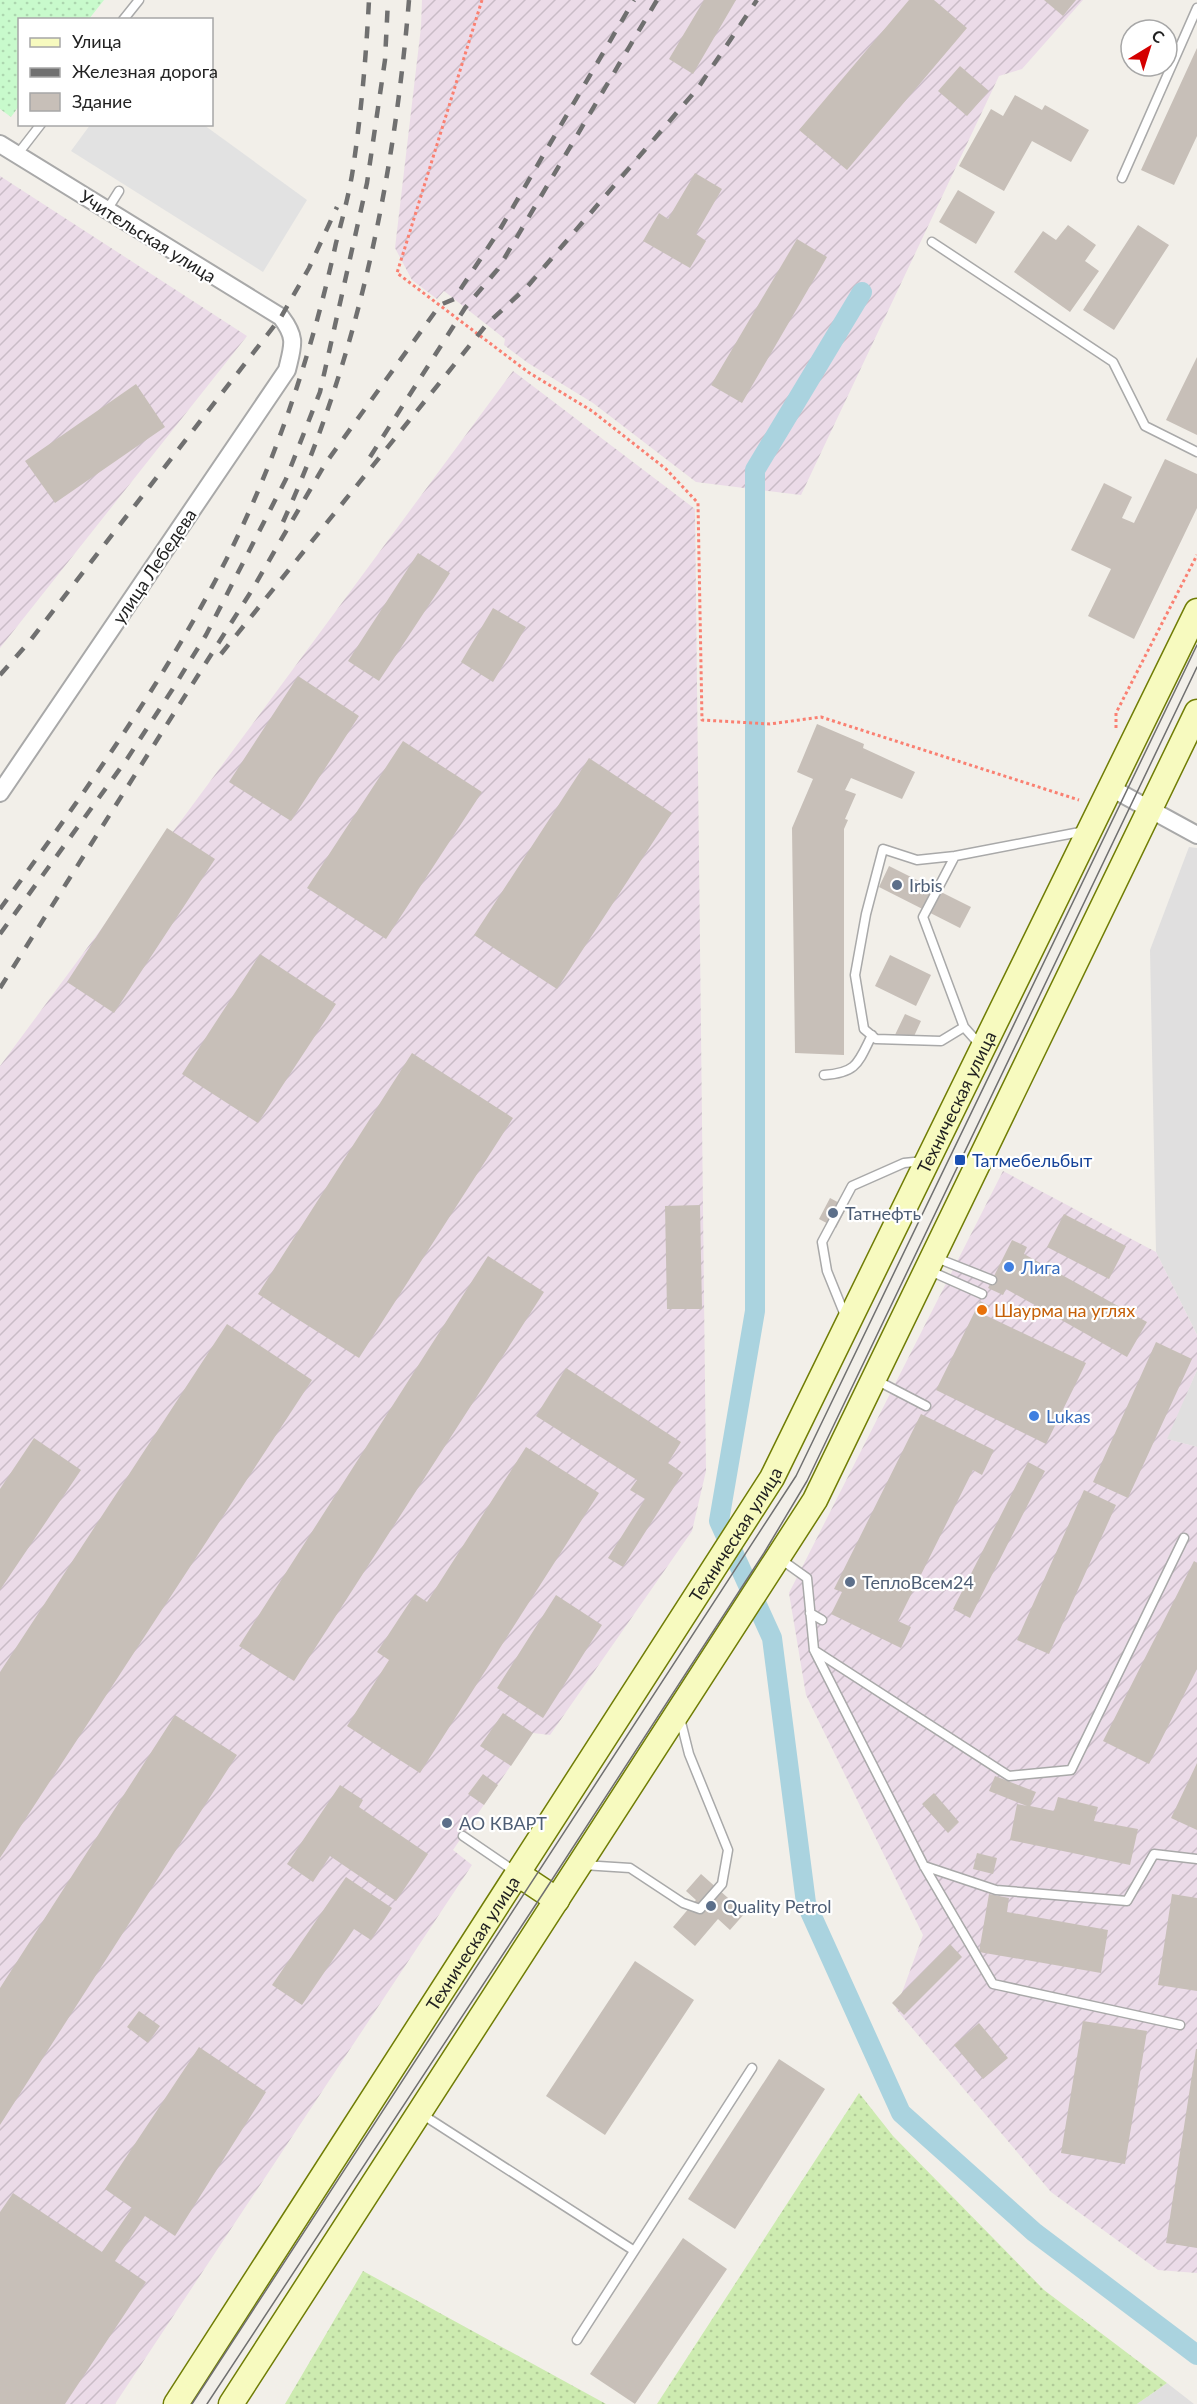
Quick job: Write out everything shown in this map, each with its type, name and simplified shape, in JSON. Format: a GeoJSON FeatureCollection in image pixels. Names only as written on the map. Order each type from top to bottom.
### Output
{"type":"FeatureCollection","features":[{"type":"Feature","properties":{"kind":"main road","name":"Техническая улица"},"geometry":{"type":"LineString","coordinates":[[176,2404],[772,1478],[1197,611]]}},
{"type":"Feature","properties":{"kind":"main road"},"geometry":{"type":"LineString","coordinates":[[231,2404],[815,1500],[1197,712]]}},
{"type":"Feature","properties":{"kind":"main road"},"geometry":{"type":"LineString","coordinates":[[518,1874],[557,1900]]}},
{"type":"Feature","properties":{"kind":"street","name":"Учительская улица"},"geometry":{"type":"LineString","coordinates":[[6,151],[281,317],[292,332]]}},
{"type":"Feature","properties":{"kind":"street","name":"улица Лебедева"},"geometry":{"type":"LineString","coordinates":[[0,793],[287,370],[293,346],[292,332]]}},
{"type":"Feature","properties":{"kind":"street"},"geometry":{"type":"LineString","coordinates":[[1111,788],[1195,830]]}},
{"type":"Feature","properties":{"kind":"lane"},"geometry":{"type":"LineString","coordinates":[[125,18],[139,0]]}},
{"type":"Feature","properties":{"kind":"lane"},"geometry":{"type":"LineString","coordinates":[[1122,178],[1197,8]]}},
{"type":"Feature","properties":{"kind":"lane"},"geometry":{"type":"LineString","coordinates":[[6,151],[38,126]]}},
{"type":"Feature","properties":{"kind":"lane"},"geometry":{"type":"LineString","coordinates":[[107,210],[119,192]]}},
{"type":"Feature","properties":{"kind":"lane"},"geometry":{"type":"LineString","coordinates":[[932,242],[1113,362],[1145,426],[1197,452]]}},
{"type":"Feature","properties":{"kind":"lane"},"geometry":{"type":"LineString","coordinates":[[964,1027],[941,1041],[876,1039],[864,1029],[855,975],[866,914],[884,849],[917,860],[955,856],[1088,831]]}},
{"type":"Feature","properties":{"kind":"lane"},"geometry":{"type":"LineString","coordinates":[[955,856],[923,917],[964,1027],[982,1048]]}},
{"type":"Feature","properties":{"kind":"lane"},"geometry":{"type":"LineString","coordinates":[[824,1075],[841,1074],[857,1066],[872,1035]]}},
{"type":"Feature","properties":{"kind":"lane"},"geometry":{"type":"LineString","coordinates":[[848,1323],[827,1271],[822,1242],[852,1186],[904,1162],[928,1161]]}},
{"type":"Feature","properties":{"kind":"lane"},"geometry":{"type":"LineString","coordinates":[[930,1263],[992,1280]]}},
{"type":"Feature","properties":{"kind":"lane"},"geometry":{"type":"LineString","coordinates":[[930,1263],[982,1294]]}},
{"type":"Feature","properties":{"kind":"lane"},"geometry":{"type":"LineString","coordinates":[[874,1379],[926,1406]]}},
{"type":"Feature","properties":{"kind":"lane"},"geometry":{"type":"LineString","coordinates":[[814,1650],[1009,1776],[1071,1770],[1184,1538]]}},
{"type":"Feature","properties":{"kind":"lane"},"geometry":{"type":"LineString","coordinates":[[775,1564],[807,1578],[814,1650],[924,1866],[993,1984],[1180,2025]]}},
{"type":"Feature","properties":{"kind":"lane"},"geometry":{"type":"LineString","coordinates":[[810,1613],[822,1620]]}},
{"type":"Feature","properties":{"kind":"lane"},"geometry":{"type":"LineString","coordinates":[[580,1864],[630,1868],[683,1903],[700,1909],[722,1884],[728,1850],[689,1754],[678,1712]]}},
{"type":"Feature","properties":{"kind":"lane"},"geometry":{"type":"LineString","coordinates":[[463,1836],[518,1874]]}},
{"type":"Feature","properties":{"kind":"lane"},"geometry":{"type":"LineString","coordinates":[[924,1866],[996,1890],[1127,1900],[1154,1854],[1197,1859]]}},
{"type":"Feature","properties":{"kind":"lane"},"geometry":{"type":"LineString","coordinates":[[577,2340],[752,2068]]}},
{"type":"Feature","properties":{"kind":"lane"},"geometry":{"type":"LineString","coordinates":[[420,2112],[633,2250]]}},
{"type":"Feature","properties":{"kind":"path"},"geometry":{"type":"LineString","coordinates":[[482,0],[397,273],[528,372],[592,411],[666,469],[698,503],[702,720],[770,724],[821,717],[1080,799],[1063,835]]}},
{"type":"Feature","properties":{"kind":"path"},"geometry":{"type":"LineString","coordinates":[[1116,730],[1114,720],[1116,713],[1197,555]]}},
{"type":"Feature","properties":{"kind":"shaded area"},"geometry":{"type":"Polygon","coordinates":[[[422,0],[1083,0],[1022,69],[999,76],[801,495],[696,482],[593,403],[528,363],[504,345],[505,339],[444,291],[437,299],[412,280],[395,248],[421,27],[422,0]]]}},
{"type":"Feature","properties":{"kind":"shaded area"},"geometry":{"type":"Polygon","coordinates":[[[89,126],[205,126],[307,200],[263,272],[71,151],[89,126]]]}},
{"type":"Feature","properties":{"kind":"shaded area"},"geometry":{"type":"Polygon","coordinates":[[[0,176],[247,336],[0,648],[0,176]]]}},
{"type":"Feature","properties":{"kind":"shaded area"},"geometry":{"type":"Polygon","coordinates":[[[513,371],[695,509],[706,1471],[692,1531],[550,1735],[533,1733],[453,1850],[472,1865],[115,2404],[0,2404],[0,1066],[513,371]]]}},
{"type":"Feature","properties":{"kind":"shaded area"},"geometry":{"type":"Polygon","coordinates":[[[1189,847],[1197,848],[1197,1335],[1156,1252],[1150,950],[1189,847]]]}},
{"type":"Feature","properties":{"kind":"shaded area"},"geometry":{"type":"Polygon","coordinates":[[[1003,1171],[1156,1252],[1197,1335],[1197,1370],[1167,1439],[1197,1447],[1197,2273],[1158,2270],[1051,2192],[896,2009],[923,1935],[806,1695],[789,1593],[1003,1171]]]}},
{"type":"Feature","properties":{"kind":"shaded area"},"geometry":{"type":"Polygon","coordinates":[[[1197,1370],[1197,1447],[1166,1439],[1197,1370]]]}},
{"type":"Feature","properties":{"kind":"shaded area"},"geometry":{"type":"Polygon","coordinates":[[[1167,2383],[1194,2404],[1137,2404],[1167,2383]]]}},
{"type":"Feature","properties":{"kind":"green space"},"geometry":{"type":"Polygon","coordinates":[[[0,0],[104,0],[90,18],[18,18],[18,107],[11,117],[0,109],[0,0]]]}},
{"type":"Feature","properties":{"kind":"green space"},"geometry":{"type":"Polygon","coordinates":[[[859,2093],[893,2136],[1044,2290],[1167,2383],[1137,2404],[657,2404],[859,2093]]]}},
{"type":"Feature","properties":{"kind":"green space"},"geometry":{"type":"Polygon","coordinates":[[[363,2271],[606,2404],[285,2404],[363,2271]]]}},
{"type":"Feature","properties":{"kind":"building"},"geometry":{"type":"Polygon","coordinates":[[[704,0],[736,0],[693,74],[669,59],[704,0]]]}},
{"type":"Feature","properties":{"kind":"building"},"geometry":{"type":"Polygon","coordinates":[[[909,0],[934,0],[967,28],[847,170],[799,130],[909,0]]]}},
{"type":"Feature","properties":{"kind":"building"},"geometry":{"type":"Polygon","coordinates":[[[1044,0],[1076,0],[1063,16],[1044,0]]]}},
{"type":"Feature","properties":{"kind":"building"},"geometry":{"type":"Polygon","coordinates":[[[1197,48],[1197,136],[1174,185],[1141,170],[1197,48]]]}},
{"type":"Feature","properties":{"kind":"building"},"geometry":{"type":"Polygon","coordinates":[[[960,66],[989,91],[967,116],[938,91],[960,66]]]}},
{"type":"Feature","properties":{"kind":"building"},"geometry":{"type":"Polygon","coordinates":[[[1015,95],[1042,110],[1045,105],[1089,130],[1071,162],[1032,141],[1004,191],[959,166],[991,109],[1003,116],[1015,95]]]}},
{"type":"Feature","properties":{"kind":"building"},"geometry":{"type":"Polygon","coordinates":[[[695,173],[722,189],[696,234],[706,241],[690,268],[643,241],[659,213],[668,219],[695,173]]]}},
{"type":"Feature","properties":{"kind":"building"},"geometry":{"type":"Polygon","coordinates":[[[958,190],[995,212],[976,244],[939,222],[958,190]]]}},
{"type":"Feature","properties":{"kind":"building"},"geometry":{"type":"Polygon","coordinates":[[[1068,225],[1096,245],[1085,261],[1099,271],[1070,312],[1014,272],[1043,231],[1056,240],[1068,225]]]}},
{"type":"Feature","properties":{"kind":"building"},"geometry":{"type":"Polygon","coordinates":[[[1138,225],[1169,245],[1114,330],[1083,310],[1138,225]]]}},
{"type":"Feature","properties":{"kind":"building"},"geometry":{"type":"Polygon","coordinates":[[[797,239],[827,257],[742,403],[711,385],[797,239]]]}},
{"type":"Feature","properties":{"kind":"building"},"geometry":{"type":"Polygon","coordinates":[[[1197,357],[1197,435],[1166,420],[1197,357]]]}},
{"type":"Feature","properties":{"kind":"building"},"geometry":{"type":"Polygon","coordinates":[[[136,384],[165,427],[55,503],[25,461],[136,384]]]}},
{"type":"Feature","properties":{"kind":"building"},"geometry":{"type":"Polygon","coordinates":[[[1165,459],[1197,474],[1197,508],[1134,639],[1088,616],[1111,569],[1071,550],[1104,483],[1132,497],[1122,518],[1134,523],[1165,459]]]}},
{"type":"Feature","properties":{"kind":"building"},"geometry":{"type":"Polygon","coordinates":[[[418,553],[450,573],[379,681],[348,661],[418,553]]]}},
{"type":"Feature","properties":{"kind":"building"},"geometry":{"type":"Polygon","coordinates":[[[493,608],[526,627],[493,682],[461,662],[493,608]]]}},
{"type":"Feature","properties":{"kind":"building"},"geometry":{"type":"Polygon","coordinates":[[[298,676],[359,716],[291,821],[229,782],[298,676]]]}},
{"type":"Feature","properties":{"kind":"building"},"geometry":{"type":"Polygon","coordinates":[[[817,724],[864,744],[863,748],[915,772],[902,799],[851,778],[845,790],[856,794],[845,819],[848,820],[844,829],[844,1055],[795,1053],[792,828],[813,779],[797,772],[817,724]]]}},
{"type":"Feature","properties":{"kind":"building"},"geometry":{"type":"Polygon","coordinates":[[[403,741],[482,792],[386,939],[307,888],[403,741]]]}},
{"type":"Feature","properties":{"kind":"building"},"geometry":{"type":"Polygon","coordinates":[[[589,758],[672,813],[557,989],[474,935],[589,758]]]}},
{"type":"Feature","properties":{"kind":"building"},"geometry":{"type":"Polygon","coordinates":[[[167,828],[215,859],[114,1013],[67,982],[167,828]]]}},
{"type":"Feature","properties":{"kind":"building"},"geometry":{"type":"Polygon","coordinates":[[[889,866],[971,907],[960,928],[879,887],[889,866]]]}},
{"type":"Feature","properties":{"kind":"building"},"geometry":{"type":"Polygon","coordinates":[[[260,954],[336,1004],[258,1123],[182,1074],[260,954]]]}},
{"type":"Feature","properties":{"kind":"building"},"geometry":{"type":"Polygon","coordinates":[[[890,955],[931,975],[916,1006],[875,986],[890,955]]]}},
{"type":"Feature","properties":{"kind":"building"},"geometry":{"type":"Polygon","coordinates":[[[905,1014],[921,1021],[910,1045],[894,1037],[905,1014]]]}},
{"type":"Feature","properties":{"kind":"building"},"geometry":{"type":"Polygon","coordinates":[[[412,1053],[513,1118],[359,1358],[258,1294],[412,1053]]]}},
{"type":"Feature","properties":{"kind":"building"},"geometry":{"type":"Polygon","coordinates":[[[830,1198],[847,1207],[836,1228],[819,1219],[830,1198]]]}},
{"type":"Feature","properties":{"kind":"building"},"geometry":{"type":"Polygon","coordinates":[[[700,1205],[702,1309],[667,1309],[665,1206],[700,1205]]]}},
{"type":"Feature","properties":{"kind":"building"},"geometry":{"type":"Polygon","coordinates":[[[1064,1214],[1126,1246],[1109,1279],[1047,1247],[1064,1214]]]}},
{"type":"Feature","properties":{"kind":"building"},"geometry":{"type":"Polygon","coordinates":[[[1012,1240],[1027,1247],[1024,1254],[1147,1322],[1127,1357],[1006,1289],[1003,1295],[988,1288],[1012,1240]]]}},
{"type":"Feature","properties":{"kind":"building"},"geometry":{"type":"Polygon","coordinates":[[[488,1256],[544,1292],[294,1681],[239,1646],[488,1256]]]}},
{"type":"Feature","properties":{"kind":"building"},"geometry":{"type":"Polygon","coordinates":[[[980,1301],[990,1306],[985,1315],[1086,1363],[1046,1444],[936,1390],[980,1301]]]}},
{"type":"Feature","properties":{"kind":"building"},"geometry":{"type":"Polygon","coordinates":[[[227,1324],[312,1380],[0,1858],[0,1672],[227,1324]]]}},
{"type":"Feature","properties":{"kind":"building"},"geometry":{"type":"Polygon","coordinates":[[[1156,1342],[1192,1359],[1128,1498],[1093,1482],[1156,1342]]]}},
{"type":"Feature","properties":{"kind":"building"},"geometry":{"type":"Polygon","coordinates":[[[566,1368],[681,1442],[668,1463],[683,1473],[623,1567],[608,1558],[645,1499],[630,1490],[637,1480],[536,1416],[566,1368]]]}},
{"type":"Feature","properties":{"kind":"building"},"geometry":{"type":"Polygon","coordinates":[[[921,1414],[994,1450],[982,1475],[973,1470],[898,1621],[911,1627],[901,1648],[831,1614],[842,1592],[834,1589],[921,1414]]]}},
{"type":"Feature","properties":{"kind":"building"},"geometry":{"type":"Polygon","coordinates":[[[34,1438],[81,1470],[0,1590],[0,1489],[34,1438]]]}},
{"type":"Feature","properties":{"kind":"building"},"geometry":{"type":"Polygon","coordinates":[[[526,1447],[599,1493],[420,1773],[347,1726],[389,1660],[377,1652],[415,1594],[427,1602],[526,1447]]]}},
{"type":"Feature","properties":{"kind":"building"},"geometry":{"type":"Polygon","coordinates":[[[1028,1462],[1045,1471],[970,1618],[953,1609],[1028,1462]]]}},
{"type":"Feature","properties":{"kind":"building"},"geometry":{"type":"Polygon","coordinates":[[[1084,1490],[1116,1505],[1049,1654],[1017,1640],[1084,1490]]]}},
{"type":"Feature","properties":{"kind":"building"},"geometry":{"type":"Polygon","coordinates":[[[1194,1561],[1197,1563],[1197,1669],[1149,1764],[1103,1741],[1194,1561]]]}},
{"type":"Feature","properties":{"kind":"building"},"geometry":{"type":"Polygon","coordinates":[[[556,1595],[602,1625],[543,1718],[497,1688],[556,1595]]]}},
{"type":"Feature","properties":{"kind":"building"},"geometry":{"type":"Polygon","coordinates":[[[503,1713],[533,1733],[511,1766],[480,1746],[503,1713]]]}},
{"type":"Feature","properties":{"kind":"building"},"geometry":{"type":"Polygon","coordinates":[[[175,1715],[237,1755],[0,2125],[0,1988],[175,1715]]]}},
{"type":"Feature","properties":{"kind":"building"},"geometry":{"type":"Polygon","coordinates":[[[1197,1763],[1197,1830],[1171,1818],[1197,1763]]]}},
{"type":"Feature","properties":{"kind":"building"},"geometry":{"type":"Polygon","coordinates":[[[483,1774],[498,1785],[484,1805],[468,1794],[483,1774]]]}},
{"type":"Feature","properties":{"kind":"building"},"geometry":{"type":"Polygon","coordinates":[[[995,1776],[1036,1792],[1030,1806],[1054,1811],[1058,1797],[1098,1807],[1094,1821],[1138,1829],[1130,1865],[1010,1840],[1017,1804],[1027,1806],[989,1791],[995,1776]]]}},
{"type":"Feature","properties":{"kind":"building"},"geometry":{"type":"Polygon","coordinates":[[[340,1785],[363,1800],[359,1807],[428,1854],[396,1901],[330,1856],[313,1882],[287,1864],[340,1785]]]}},
{"type":"Feature","properties":{"kind":"building"},"geometry":{"type":"Polygon","coordinates":[[[934,1793],[959,1822],[948,1833],[922,1804],[934,1793]]]}},
{"type":"Feature","properties":{"kind":"building"},"geometry":{"type":"Polygon","coordinates":[[[977,1853],[997,1858],[993,1874],[973,1869],[977,1853]]]}},
{"type":"Feature","properties":{"kind":"building"},"geometry":{"type":"Polygon","coordinates":[[[701,1874],[745,1913],[730,1930],[718,1919],[695,1946],[673,1927],[696,1900],[686,1891],[701,1874]]]}},
{"type":"Feature","properties":{"kind":"building"},"geometry":{"type":"Polygon","coordinates":[[[346,1877],[392,1908],[371,1940],[354,1929],[302,2005],[272,1985],[346,1877]]]}},
{"type":"Feature","properties":{"kind":"building"},"geometry":{"type":"Polygon","coordinates":[[[989,1894],[1009,1898],[1007,1912],[1108,1930],[1101,1973],[979,1952],[989,1894]]]}},
{"type":"Feature","properties":{"kind":"building"},"geometry":{"type":"Polygon","coordinates":[[[1172,1894],[1197,1898],[1197,1991],[1158,1985],[1172,1894]]]}},
{"type":"Feature","properties":{"kind":"building"},"geometry":{"type":"Polygon","coordinates":[[[950,1944],[962,1957],[904,2015],[892,2003],[950,1944]]]}},
{"type":"Feature","properties":{"kind":"building"},"geometry":{"type":"Polygon","coordinates":[[[635,1961],[694,2000],[605,2135],[546,2096],[635,1961]]]}},
{"type":"Feature","properties":{"kind":"building"},"geometry":{"type":"Polygon","coordinates":[[[139,2011],[160,2026],[148,2043],[127,2027],[139,2011]]]}},
{"type":"Feature","properties":{"kind":"building"},"geometry":{"type":"Polygon","coordinates":[[[1083,2021],[1147,2031],[1125,2164],[1061,2153],[1083,2021]]]}},
{"type":"Feature","properties":{"kind":"building"},"geometry":{"type":"Polygon","coordinates":[[[979,2023],[1008,2058],[983,2079],[954,2045],[979,2023]]]}},
{"type":"Feature","properties":{"kind":"building"},"geometry":{"type":"Polygon","coordinates":[[[199,2047],[266,2092],[175,2236],[145,2216],[115,2261],[146,2282],[65,2404],[0,2404],[0,2212],[13,2193],[102,2252],[132,2208],[105,2189],[199,2047]]]}},
{"type":"Feature","properties":{"kind":"building"},"geometry":{"type":"Polygon","coordinates":[[[1197,2049],[1197,2248],[1166,2243],[1197,2049]]]}},
{"type":"Feature","properties":{"kind":"building"},"geometry":{"type":"Polygon","coordinates":[[[779,2059],[825,2089],[735,2229],[688,2199],[779,2059]]]}},
{"type":"Feature","properties":{"kind":"building"},"geometry":{"type":"Polygon","coordinates":[[[683,2238],[727,2269],[635,2404],[590,2374],[683,2238]]]}},
{"type":"Feature","properties":{"kind":"waterway"},"geometry":{"type":"LineString","coordinates":[[862,292],[755,470],[755,1311],[719,1521],[772,1638],[806,1903],[901,2113],[1034,2232],[1197,2355]]}},
{"type":"Feature","properties":{"kind":"tram line"},"geometry":{"type":"LineString","coordinates":[[192,2404],[796,1476],[1197,645]]}},
{"type":"Feature","properties":{"kind":"tram line"},"geometry":{"type":"LineString","coordinates":[[207,2404],[544,1892],[764,1553],[807,1481],[1197,667]]}},
{"type":"Feature","properties":{"kind":"railway"},"geometry":{"type":"LineString","coordinates":[[0,909],[90,783],[147,697],[200,609],[260,487],[290,407],[316,326],[347,201],[361,109],[369,0]]}},
{"type":"Feature","properties":{"kind":"railway"},"geometry":{"type":"LineString","coordinates":[[0,934],[127,759],[172,690],[206,635],[286,479],[320,392],[367,183],[385,60],[388,0]]}},
{"type":"Feature","properties":{"kind":"railway"},"geometry":{"type":"LineString","coordinates":[[283,522],[332,396],[352,332],[368,267],[394,134],[409,0]]}},
{"type":"Feature","properties":{"kind":"railway"},"geometry":{"type":"LineString","coordinates":[[0,988],[252,590],[325,464],[440,305],[454,299],[499,231],[634,0]]}},
{"type":"Feature","properties":{"kind":"railway"},"geometry":{"type":"LineString","coordinates":[[370,457],[465,308],[498,269],[657,0]]}},
{"type":"Feature","properties":{"kind":"railway"},"geometry":{"type":"LineString","coordinates":[[221,654],[487,324],[527,287],[698,88],[757,0]]}},
{"type":"Feature","properties":{"kind":"railway"},"geometry":{"type":"LineString","coordinates":[[0,675],[29,642],[281,317],[309,268],[337,207]]}},
{"type":"Feature","properties":{"kind":"place","name":"Irbis"},"geometry":{"type":"Point","coordinates":[897,885]}},
{"type":"Feature","properties":{"kind":"place","name":"Татмебельбыт"},"geometry":{"type":"Point","coordinates":[960,1160]}},
{"type":"Feature","properties":{"kind":"place","name":"Татнефть"},"geometry":{"type":"Point","coordinates":[833,1213]}},
{"type":"Feature","properties":{"kind":"place","name":"Лига"},"geometry":{"type":"Point","coordinates":[1009,1267]}},
{"type":"Feature","properties":{"kind":"place","name":"Шаурма на углях"},"geometry":{"type":"Point","coordinates":[982,1310]}},
{"type":"Feature","properties":{"kind":"place","name":"Lukas"},"geometry":{"type":"Point","coordinates":[1034,1416]}},
{"type":"Feature","properties":{"kind":"place","name":"ТеплоВсем24"},"geometry":{"type":"Point","coordinates":[850,1582]}},
{"type":"Feature","properties":{"kind":"place","name":"АО КВАРТ"},"geometry":{"type":"Point","coordinates":[447,1823]}},
{"type":"Feature","properties":{"kind":"place","name":"Quality Petrol"},"geometry":{"type":"Point","coordinates":[711,1906]}}]}
